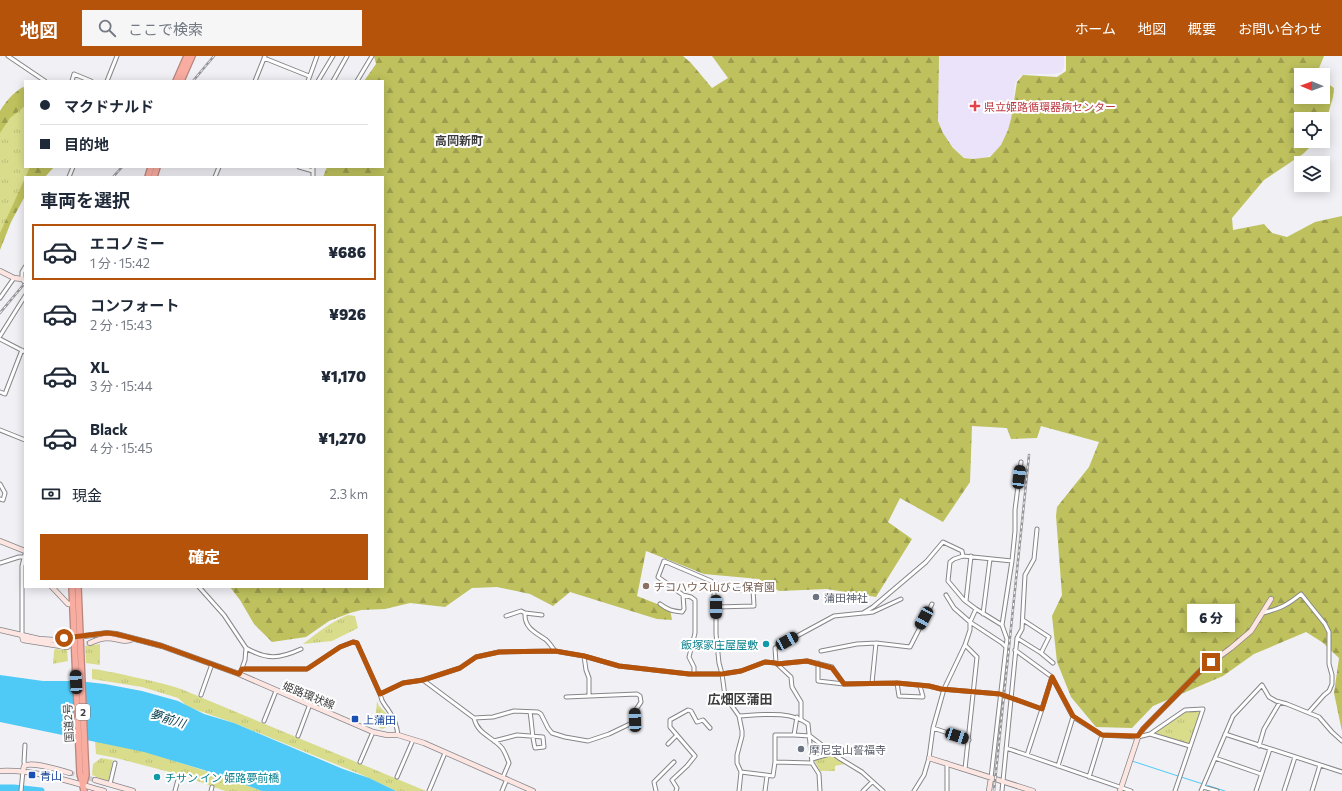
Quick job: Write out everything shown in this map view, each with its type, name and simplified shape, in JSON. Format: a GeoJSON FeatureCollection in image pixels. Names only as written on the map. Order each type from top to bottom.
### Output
{"type":"FeatureCollection","features":[{"type":"Feature","properties":{"kind":"highway"},"geometry":{"type":"LineString","coordinates":[[176,80],[187,56]]}},
{"type":"Feature","properties":{"kind":"highway"},"geometry":{"type":"LineString","coordinates":[[181,80],[192,56]]}},
{"type":"Feature","properties":{"kind":"highway","name":"国道2号"},"geometry":{"type":"LineString","coordinates":[[72,588],[77,637]]}},
{"type":"Feature","properties":{"kind":"highway","name":"国道2号"},"geometry":{"type":"LineString","coordinates":[[78,588],[77,637],[82,756],[80,773],[84,788]]}},
{"type":"Feature","properties":{"kind":"street"},"geometry":{"type":"LineString","coordinates":[[8,56],[44,80]]}},
{"type":"Feature","properties":{"kind":"street"},"geometry":{"type":"LineString","coordinates":[[107,80],[117,56]]}},
{"type":"Feature","properties":{"kind":"street"},"geometry":{"type":"LineString","coordinates":[[308,80],[317,56]]}},
{"type":"Feature","properties":{"kind":"street"},"geometry":{"type":"LineString","coordinates":[[319,80],[333,56]]}},
{"type":"Feature","properties":{"kind":"street"},"geometry":{"type":"LineString","coordinates":[[334,80],[347,56]]}},
{"type":"Feature","properties":{"kind":"street"},"geometry":{"type":"LineString","coordinates":[[358,80],[372,56]]}},
{"type":"Feature","properties":{"kind":"street"},"geometry":{"type":"LineString","coordinates":[[255,80],[264,57],[310,76]]}},
{"type":"Feature","properties":{"kind":"street"},"geometry":{"type":"LineString","coordinates":[[72,80],[74,74],[89,80]]}},
{"type":"Feature","properties":{"kind":"street"},"geometry":{"type":"LineString","coordinates":[[307,168],[313,171],[313,176]]}},
{"type":"Feature","properties":{"kind":"street"},"geometry":{"type":"LineString","coordinates":[[0,271],[23,281],[22,272],[24,269]]}},
{"type":"Feature","properties":{"kind":"street"},"geometry":{"type":"LineString","coordinates":[[0,298],[14,278]]}},
{"type":"Feature","properties":{"kind":"street"},"geometry":{"type":"LineString","coordinates":[[0,392],[5,394],[24,351],[0,338],[24,298]]}},
{"type":"Feature","properties":{"kind":"street"},"geometry":{"type":"LineString","coordinates":[[0,430],[24,440]]}},
{"type":"Feature","properties":{"kind":"street"},"geometry":{"type":"LineString","coordinates":[[989,791],[1007,639],[1002,625],[1016,531],[1015,508],[1021,462]]}},
{"type":"Feature","properties":{"kind":"street"},"geometry":{"type":"LineString","coordinates":[[0,484],[5,493],[2,500],[0,499]]}},
{"type":"Feature","properties":{"kind":"street"},"geometry":{"type":"LineString","coordinates":[[1002,791],[1015,654],[1017,638],[1022,629],[1023,620],[1025,575],[1034,559],[1037,528]]}},
{"type":"Feature","properties":{"kind":"street"},"geometry":{"type":"LineString","coordinates":[[0,541],[24,551]]}},
{"type":"Feature","properties":{"kind":"street"},"geometry":{"type":"LineString","coordinates":[[863,613],[873,607],[926,562],[943,542],[962,551],[963,556]]}},
{"type":"Feature","properties":{"kind":"street"},"geometry":{"type":"LineString","coordinates":[[0,563],[24,556],[22,566],[23,640],[68,647]]}},
{"type":"Feature","properties":{"kind":"street"},"geometry":{"type":"LineString","coordinates":[[1002,625],[983,614],[966,601],[948,581],[950,562],[963,556],[1012,561]]}},
{"type":"Feature","properties":{"kind":"street"},"geometry":{"type":"LineString","coordinates":[[966,601],[971,556]]}},
{"type":"Feature","properties":{"kind":"street"},"geometry":{"type":"LineString","coordinates":[[983,614],[990,559]]}},
{"type":"Feature","properties":{"kind":"street"},"geometry":{"type":"LineString","coordinates":[[694,674],[694,667],[689,657],[695,633],[695,600],[691,597],[683,595],[658,577],[664,561],[711,581],[714,584],[716,634],[725,696],[740,716],[742,736],[737,759],[741,772],[739,791]]}},
{"type":"Feature","properties":{"kind":"street"},"geometry":{"type":"LineString","coordinates":[[53,588],[68,604],[73,604]]}},
{"type":"Feature","properties":{"kind":"street"},"geometry":{"type":"LineString","coordinates":[[200,588],[224,614],[246,648],[259,655],[270,657],[286,656],[300,649]]}},
{"type":"Feature","properties":{"kind":"street"},"geometry":{"type":"LineString","coordinates":[[716,607],[754,606],[753,589],[737,590]]}},
{"type":"Feature","properties":{"kind":"street"},"geometry":{"type":"LineString","coordinates":[[1263,613],[1281,609],[1301,594],[1325,624],[1329,632],[1329,664],[1332,675],[1332,684],[1329,691],[1309,712]]}},
{"type":"Feature","properties":{"kind":"street"},"geometry":{"type":"LineString","coordinates":[[660,604],[667,610],[682,612],[684,609],[683,595]]}},
{"type":"Feature","properties":{"kind":"street"},"geometry":{"type":"LineString","coordinates":[[946,595],[954,608],[970,622],[1006,647]]}},
{"type":"Feature","properties":{"kind":"street"},"geometry":{"type":"LineString","coordinates":[[801,719],[801,702],[792,687],[791,677],[777,663],[775,648],[834,616],[873,612],[901,599]]}},
{"type":"Feature","properties":{"kind":"street"},"geometry":{"type":"LineString","coordinates":[[1121,790],[1138,736],[1143,729],[1201,670],[1251,631],[1271,599]]}},
{"type":"Feature","properties":{"kind":"street"},"geometry":{"type":"LineString","coordinates":[[821,651],[857,644],[876,643],[910,646],[932,604]]}},
{"type":"Feature","properties":{"kind":"street"},"geometry":{"type":"LineString","coordinates":[[914,791],[924,775],[929,758],[933,728],[944,689],[965,645],[970,630],[970,622],[976,609]]}},
{"type":"Feature","properties":{"kind":"street"},"geometry":{"type":"LineString","coordinates":[[506,616],[521,611],[524,613],[542,615]]}},
{"type":"Feature","properties":{"kind":"street"},"geometry":{"type":"LineString","coordinates":[[524,613],[526,624],[535,633],[546,640],[555,651]]}},
{"type":"Feature","properties":{"kind":"street"},"geometry":{"type":"LineString","coordinates":[[1023,620],[1049,637],[1041,653]]}},
{"type":"Feature","properties":{"kind":"street"},"geometry":{"type":"LineString","coordinates":[[0,630],[22,635]]}},
{"type":"Feature","properties":{"kind":"street","name":"姫路環状線"},"geometry":{"type":"LineString","coordinates":[[22,635],[39,639],[54,640],[107,633],[162,646],[212,664],[240,672],[276,691],[310,704],[373,732],[387,735],[398,735],[424,743],[533,791]]}},
{"type":"Feature","properties":{"kind":"street"},"geometry":{"type":"LineString","coordinates":[[90,643],[99,639],[109,638],[128,641],[133,639]]}},
{"type":"Feature","properties":{"kind":"street"},"geometry":{"type":"LineString","coordinates":[[1017,638],[1041,653],[1053,663]]}},
{"type":"Feature","properties":{"kind":"street"},"geometry":{"type":"LineString","coordinates":[[246,648],[245,660],[240,672],[307,669],[340,647],[353,642],[357,643],[380,694],[382,703],[389,711],[397,727],[398,735]]}},
{"type":"Feature","properties":{"kind":"street"},"geometry":{"type":"LineString","coordinates":[[872,683],[876,643]]}},
{"type":"Feature","properties":{"kind":"street"},"geometry":{"type":"LineString","coordinates":[[965,645],[977,656],[965,769]]}},
{"type":"Feature","properties":{"kind":"street"},"geometry":{"type":"LineString","coordinates":[[1016,650],[1052,677],[1073,716],[1102,735],[1138,736],[1150,734],[1185,710],[1203,709],[1175,791]]}},
{"type":"Feature","properties":{"kind":"street"},"geometry":{"type":"LineString","coordinates":[[380,694],[403,683],[423,680],[460,668],[476,657],[499,652],[555,651],[584,656],[619,666],[694,674],[722,674],[741,671],[765,662],[777,663],[807,661],[832,668],[844,684]]}},
{"type":"Feature","properties":{"kind":"street"},"geometry":{"type":"LineString","coordinates":[[1005,653],[1015,654]]}},
{"type":"Feature","properties":{"kind":"street"},"geometry":{"type":"LineString","coordinates":[[584,656],[589,678],[589,696]]}},
{"type":"Feature","properties":{"kind":"street"},"geometry":{"type":"LineString","coordinates":[[818,663],[818,680],[844,684],[897,683],[1000,694],[1042,709]]}},
{"type":"Feature","properties":{"kind":"street"},"geometry":{"type":"LineString","coordinates":[[201,695],[212,664]]}},
{"type":"Feature","properties":{"kind":"street"},"geometry":{"type":"LineString","coordinates":[[1027,755],[1052,677]]}},
{"type":"Feature","properties":{"kind":"street"},"geometry":{"type":"LineString","coordinates":[[423,680],[474,718],[475,723],[481,732],[494,741],[505,752],[509,763],[502,791]]}},
{"type":"Feature","properties":{"kind":"street"},"geometry":{"type":"LineString","coordinates":[[897,683],[899,696],[923,697],[920,686]]}},
{"type":"Feature","properties":{"kind":"street"},"geometry":{"type":"LineString","coordinates":[[1201,791],[1233,716],[1262,685],[1269,697],[1319,717],[1342,741]]}},
{"type":"Feature","properties":{"kind":"street"},"geometry":{"type":"LineString","coordinates":[[264,722],[276,691]]}},
{"type":"Feature","properties":{"kind":"street"},"geometry":{"type":"LineString","coordinates":[[474,718],[493,717],[514,711],[538,712],[541,714],[552,733],[565,737],[590,741],[634,722],[635,711],[641,702],[640,696],[637,694],[566,697]]}},
{"type":"Feature","properties":{"kind":"street"},"geometry":{"type":"LineString","coordinates":[[1259,746],[1264,729],[1280,702]]}},
{"type":"Feature","properties":{"kind":"street"},"geometry":{"type":"LineString","coordinates":[[298,736],[310,704]]}},
{"type":"Feature","properties":{"kind":"street"},"geometry":{"type":"LineString","coordinates":[[676,791],[677,788],[672,780],[696,756],[676,736],[670,727],[670,720],[688,710],[691,711],[697,722],[704,720],[710,728]]}},
{"type":"Feature","properties":{"kind":"street"},"geometry":{"type":"LineString","coordinates":[[494,741],[517,736],[532,736],[543,737],[544,747],[535,748],[532,736],[533,729],[530,712]]}},
{"type":"Feature","properties":{"kind":"street"},"geometry":{"type":"LineString","coordinates":[[740,716],[769,715],[797,717],[808,724],[812,761],[819,774],[820,791]]}},
{"type":"Feature","properties":{"kind":"street"},"geometry":{"type":"LineString","coordinates":[[1058,766],[1073,716]]}},
{"type":"Feature","properties":{"kind":"street"},"geometry":{"type":"LineString","coordinates":[[794,735],[797,717]]}},
{"type":"Feature","properties":{"kind":"street"},"geometry":{"type":"LineString","coordinates":[[933,728],[969,740]]}},
{"type":"Feature","properties":{"kind":"street"},"geometry":{"type":"LineString","coordinates":[[360,762],[373,732]]}},
{"type":"Feature","properties":{"kind":"street"},"geometry":{"type":"LineString","coordinates":[[741,772],[774,776],[775,734],[810,736],[839,758],[862,772],[883,791]]}},
{"type":"Feature","properties":{"kind":"street"},"geometry":{"type":"LineString","coordinates":[[1150,734],[1190,746]]}},
{"type":"Feature","properties":{"kind":"street"},"geometry":{"type":"LineString","coordinates":[[1225,734],[1342,772]]}},
{"type":"Feature","properties":{"kind":"street"},"geometry":{"type":"LineString","coordinates":[[1089,777],[1102,735]]}},
{"type":"Feature","properties":{"kind":"street"},"geometry":{"type":"LineString","coordinates":[[668,744],[676,736]]}},
{"type":"Feature","properties":{"kind":"street"},"geometry":{"type":"LineString","coordinates":[[397,777],[413,740]]}},
{"type":"Feature","properties":{"kind":"street"},"geometry":{"type":"LineString","coordinates":[[21,791],[25,765],[25,745]]}},
{"type":"Feature","properties":{"kind":"street"},"geometry":{"type":"LineString","coordinates":[[1006,748],[1089,777],[1121,790],[1131,791]]}},
{"type":"Feature","properties":{"kind":"street"},"geometry":{"type":"LineString","coordinates":[[1256,791],[1270,749]]}},
{"type":"Feature","properties":{"kind":"street"},"geometry":{"type":"LineString","coordinates":[[429,791],[445,752]]}},
{"type":"Feature","properties":{"kind":"street"},"geometry":{"type":"LineString","coordinates":[[775,762],[812,761],[833,753]]}},
{"type":"Feature","properties":{"kind":"street"},"geometry":{"type":"LineString","coordinates":[[1284,791],[1294,757]]}},
{"type":"Feature","properties":{"kind":"street"},"geometry":{"type":"LineString","coordinates":[[929,758],[1034,791]]}},
{"type":"Feature","properties":{"kind":"street"},"geometry":{"type":"LineString","coordinates":[[1215,758],[1261,774]]}},
{"type":"Feature","properties":{"kind":"street"},"geometry":{"type":"LineString","coordinates":[[656,791],[654,782],[674,762]]}},
{"type":"Feature","properties":{"kind":"street"},"geometry":{"type":"LineString","coordinates":[[110,784],[115,763]]}},
{"type":"Feature","properties":{"kind":"street"},"geometry":{"type":"LineString","coordinates":[[947,791],[948,763]]}},
{"type":"Feature","properties":{"kind":"street"},"geometry":{"type":"LineString","coordinates":[[25,765],[39,766],[70,773]]}},
{"type":"Feature","properties":{"kind":"street"},"geometry":{"type":"LineString","coordinates":[[1312,791],[1320,765]]}},
{"type":"Feature","properties":{"kind":"street"},"geometry":{"type":"LineString","coordinates":[[0,771],[23,771],[37,773],[84,788],[104,791]]}},
{"type":"Feature","properties":{"kind":"street"},"geometry":{"type":"LineString","coordinates":[[175,791],[179,776]]}},
{"type":"Feature","properties":{"kind":"street"},"geometry":{"type":"LineString","coordinates":[[766,791],[767,776]]}},
{"type":"Feature","properties":{"kind":"street"},"geometry":{"type":"LineString","coordinates":[[95,780],[133,791]]}},
{"type":"Feature","properties":{"kind":"street"},"geometry":{"type":"LineString","coordinates":[[863,791],[872,782]]}},
{"type":"Feature","properties":{"kind":"street"},"geometry":{"type":"LineString","coordinates":[[1203,787],[1217,791]]}},
{"type":"Feature","properties":{"kind":"shaded area","name":"県立姫路循環器病センター"},"geometry":{"type":"Polygon","coordinates":[[[938,56],[1064,56],[1064,66],[1062,72],[1054,74],[1026,74],[1020,76],[1015,83],[1011,124],[1001,146],[991,155],[978,160],[964,157],[956,151],[944,136],[938,120],[938,56]]]}},
{"type":"Feature","properties":{"kind":"green space"},"geometry":{"type":"Polygon","coordinates":[[[374,56],[683,56],[691,63],[712,88],[728,78],[712,56],[939,56],[938,121],[943,133],[953,148],[964,158],[973,159],[990,157],[1001,145],[1011,119],[1017,82],[1023,75],[1057,77],[1066,71],[1066,56],[1324,56],[1319,68],[1294,68],[1294,104],[1330,104],[1330,85],[1334,88],[1329,112],[1294,112],[1294,148],[1309,148],[1300,156],[1294,156],[1294,160],[1264,180],[1232,218],[1233,230],[1264,224],[1272,233],[1287,237],[1315,222],[1342,216],[1342,731],[1334,693],[1339,658],[1322,642],[1306,632],[1254,654],[1223,676],[1153,706],[1132,728],[1096,727],[1071,697],[1057,662],[1052,616],[1062,595],[1056,516],[1057,507],[1089,467],[1099,442],[1041,426],[1037,438],[1011,439],[1007,428],[972,426],[970,482],[943,522],[900,498],[888,522],[912,539],[876,597],[827,589],[779,591],[759,579],[704,574],[646,551],[637,596],[670,609],[672,620],[657,619],[570,592],[553,606],[530,594],[497,587],[472,588],[445,607],[410,603],[385,609],[361,610],[329,621],[306,637],[272,642],[254,624],[240,600],[231,588],[384,588],[384,176],[323,176],[327,168],[384,168],[384,80],[365,80],[376,64],[374,56]]]}},
{"type":"Feature","properties":{"kind":"green space"},"geometry":{"type":"Polygon","coordinates":[[[24,88],[24,168],[53,168],[46,176],[24,176],[24,198],[11,222],[0,250],[0,111],[16,92],[24,88]]]}},
{"type":"Feature","properties":{"kind":"green space"},"geometry":{"type":"Polygon","coordinates":[[[24,107],[24,168],[30,168],[26,176],[24,176],[24,180],[0,233],[0,133],[10,118],[24,107]]]}},
{"type":"Feature","properties":{"kind":"green space"},"geometry":{"type":"Polygon","coordinates":[[[348,615],[355,616],[358,628],[332,641],[303,644],[330,624],[348,615]]]}},
{"type":"Feature","properties":{"kind":"green space"},"geometry":{"type":"Polygon","coordinates":[[[100,644],[100,665],[86,663],[85,646],[100,644]]]}},
{"type":"Feature","properties":{"kind":"green space"},"geometry":{"type":"Polygon","coordinates":[[[55,649],[67,650],[68,661],[53,664],[55,649]]]}},
{"type":"Feature","properties":{"kind":"green space"},"geometry":{"type":"Polygon","coordinates":[[[92,669],[149,680],[181,689],[426,791],[396,791],[360,774],[234,723],[188,707],[178,698],[142,687],[92,679],[92,669]]]}},
{"type":"Feature","properties":{"kind":"green space"},"geometry":{"type":"Polygon","coordinates":[[[377,701],[379,706],[386,713],[392,725],[382,729],[375,725],[377,701]]]}},
{"type":"Feature","properties":{"kind":"green space"},"geometry":{"type":"Polygon","coordinates":[[[1186,711],[1200,711],[1189,744],[1155,733],[1186,711]]]}},
{"type":"Feature","properties":{"kind":"green space"},"geometry":{"type":"Polygon","coordinates":[[[95,741],[147,752],[262,791],[225,791],[181,775],[96,754],[95,741]]]}},
{"type":"Feature","properties":{"kind":"green space"},"geometry":{"type":"Polygon","coordinates":[[[832,755],[845,764],[835,766],[835,771],[820,771],[814,760],[832,755]]]}},
{"type":"Feature","properties":{"kind":"green space"},"geometry":{"type":"Polygon","coordinates":[[[101,758],[113,760],[108,782],[92,775],[93,764],[101,758]]]}},
{"type":"Feature","properties":{"kind":"water","name":"夢前川"},"geometry":{"type":"Polygon","coordinates":[[[0,675],[43,681],[78,681],[105,684],[142,691],[178,701],[204,714],[234,723],[343,769],[369,778],[396,791],[262,791],[204,770],[144,752],[0,722],[0,675]]]}},
{"type":"Feature","properties":{"kind":"waterway"},"geometry":{"type":"LineString","coordinates":[[1132,761],[1178,776]]}},
{"type":"Feature","properties":{"kind":"waterway"},"geometry":{"type":"LineString","coordinates":[[1181,777],[1225,791]]}},
{"type":"Feature","properties":{"kind":"waterway"},"geometry":{"type":"LineString","coordinates":[[0,788],[41,791]]}},
{"type":"Feature","properties":{"kind":"tunnel"},"geometry":{"type":"LineString","coordinates":[[67,647],[90,643]]}},
{"type":"Feature","properties":{"kind":"tunnel"},"geometry":{"type":"LineString","coordinates":[[70,773],[95,780]]}},
{"type":"Feature","properties":{"kind":"railway"},"geometry":{"type":"LineString","coordinates":[[194,80],[214,56]]}},
{"type":"Feature","properties":{"kind":"railway"},"geometry":{"type":"LineString","coordinates":[[114,176],[121,168]]}},
{"type":"Feature","properties":{"kind":"railway"},"geometry":{"type":"LineString","coordinates":[[0,313],[24,284]]}},
{"type":"Feature","properties":{"kind":"railway"},"geometry":{"type":"LineString","coordinates":[[994,791],[1029,455]]}},
{"type":"Feature","properties":{"kind":"place","name":"県立姫路循環器病センター"},"geometry":{"type":"Point","coordinates":[975,106]}},
{"type":"Feature","properties":{"kind":"place","name":"チコハウス山びこ保育園"},"geometry":{"type":"Point","coordinates":[646,586]}},
{"type":"Feature","properties":{"kind":"place","name":"蒲田神社"},"geometry":{"type":"Point","coordinates":[816,597]}},
{"type":"Feature","properties":{"kind":"place","name":"飯塚家庄屋屋敷"},"geometry":{"type":"Point","coordinates":[766,644]}},
{"type":"Feature","properties":{"kind":"place","name":"上蒲田"},"geometry":{"type":"Point","coordinates":[355,719]}},
{"type":"Feature","properties":{"kind":"place","name":"摩尼宝山誓福寺"},"geometry":{"type":"Point","coordinates":[801,749]}},
{"type":"Feature","properties":{"kind":"place","name":"青山"},"geometry":{"type":"Point","coordinates":[32,775]}},
{"type":"Feature","properties":{"kind":"place","name":"チサン イン 姫路夢前橋"},"geometry":{"type":"Point","coordinates":[157,777]}},
{"type":"Feature","properties":{"kind":"district","name":"高岡新町"},"geometry":{"type":"Point","coordinates":[459,140]}},
{"type":"Feature","properties":{"kind":"district","name":"広畑区蒲田"},"geometry":{"type":"Point","coordinates":[740,699]}},
{"type":"Feature","properties":{"kind":"route"},"geometry":{"type":"LineString","coordinates":[[64,638],[107,633],[116,634],[162,646],[239,674],[242,669],[307,669],[340,647],[353,642],[357,643],[380,694],[403,683],[423,680],[460,668],[476,657],[499,652],[555,651],[584,656],[619,666],[689,674],[722,674],[741,671],[765,662],[777,664],[807,661],[832,668],[840,676],[844,684],[897,683],[929,686],[941,689],[1000,694],[1042,709],[1052,677],[1073,716],[1102,735],[1138,736],[1143,729],[1201,670],[1211,662]]}}]}
